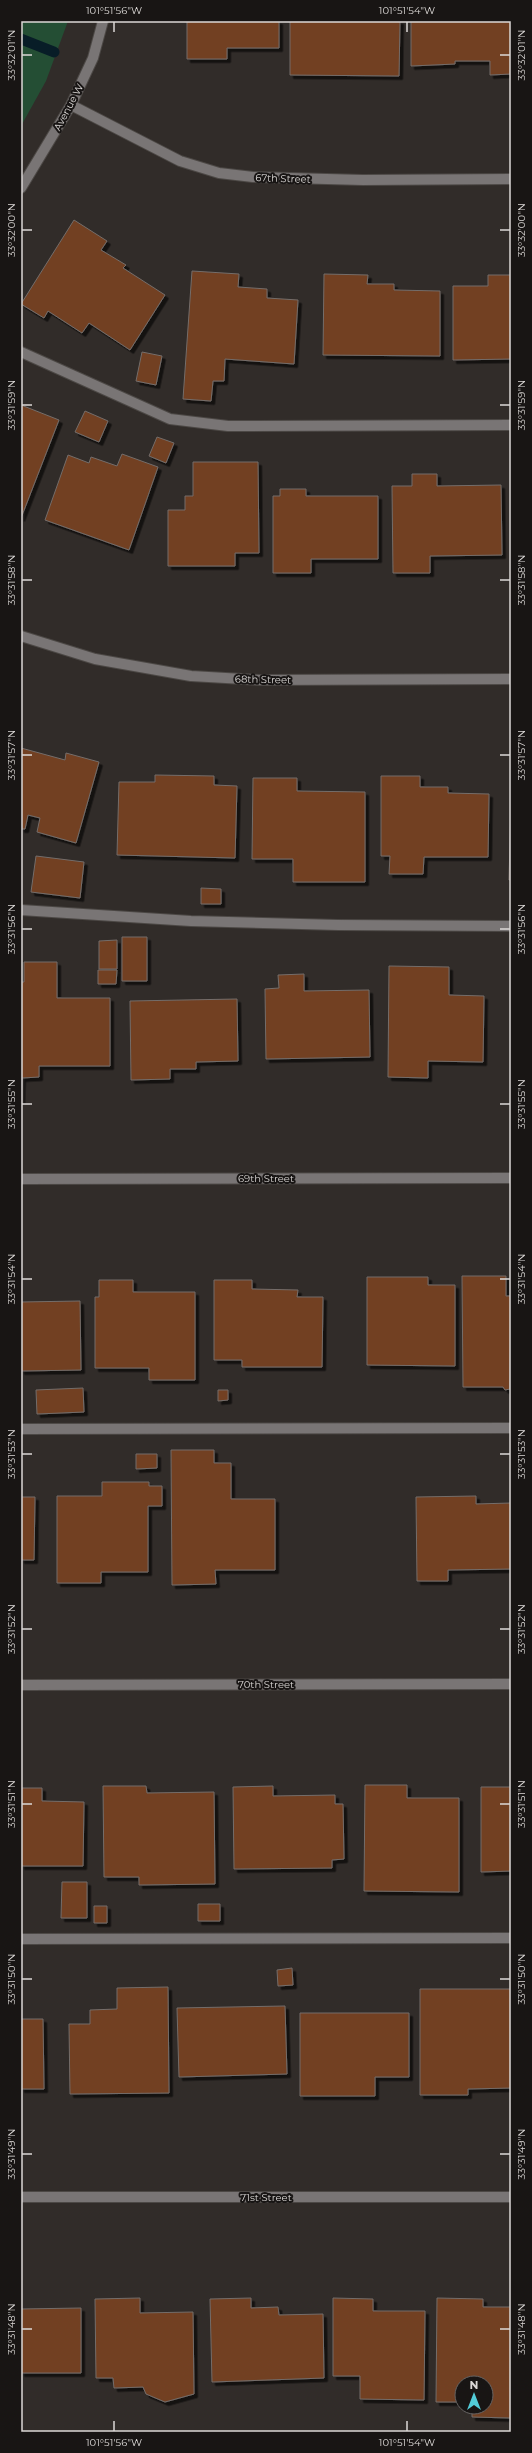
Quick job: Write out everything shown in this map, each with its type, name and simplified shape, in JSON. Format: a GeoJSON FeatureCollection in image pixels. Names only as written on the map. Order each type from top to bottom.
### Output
{"type":"FeatureCollection","features":[{"type":"Feature","properties":{"kind":"street","name":"Avenue W"},"geometry":{"type":"LineString","coordinates":[[21,188],[71,105],[93,58],[103,21]]}},
{"type":"Feature","properties":{"kind":"street","name":"67th Street"},"geometry":{"type":"LineString","coordinates":[[71,105],[180,161],[219,173],[253,177],[363,180],[511,179]]}},
{"type":"Feature","properties":{"kind":"street"},"geometry":{"type":"LineString","coordinates":[[21,352],[170,419],[228,426],[511,425]]}},
{"type":"Feature","properties":{"kind":"street","name":"68th Street"},"geometry":{"type":"LineString","coordinates":[[21,636],[95,659],[191,676],[260,680],[511,679]]}},
{"type":"Feature","properties":{"kind":"street"},"geometry":{"type":"LineString","coordinates":[[21,910],[199,921],[338,925],[511,926]]}},
{"type":"Feature","properties":{"kind":"street","name":"69th Street"},"geometry":{"type":"LineString","coordinates":[[21,1179],[511,1178]]}},
{"type":"Feature","properties":{"kind":"street"},"geometry":{"type":"LineString","coordinates":[[21,1429],[511,1428]]}},
{"type":"Feature","properties":{"kind":"street","name":"70th Street"},"geometry":{"type":"LineString","coordinates":[[21,1685],[511,1684]]}},
{"type":"Feature","properties":{"kind":"street"},"geometry":{"type":"LineString","coordinates":[[21,1938],[511,1938]]}},
{"type":"Feature","properties":{"kind":"street","name":"71st Street"},"geometry":{"type":"LineString","coordinates":[[21,2197],[511,2197]]}},
{"type":"Feature","properties":{"kind":"green space"},"geometry":{"type":"Polygon","coordinates":[[[21,21],[68,21],[46,81],[21,126],[21,21]]]}},
{"type":"Feature","properties":{"kind":"building"},"geometry":{"type":"Polygon","coordinates":[[[187,21],[279,21],[279,48],[227,48],[227,59],[187,59],[187,21]]]}},
{"type":"Feature","properties":{"kind":"building"},"geometry":{"type":"Polygon","coordinates":[[[290,21],[400,21],[399,76],[290,75],[290,21]]]}},
{"type":"Feature","properties":{"kind":"building"},"geometry":{"type":"Polygon","coordinates":[[[411,21],[511,21],[511,74],[490,75],[490,61],[455,61],[455,64],[411,66],[411,21]]]}},
{"type":"Feature","properties":{"kind":"building"},"geometry":{"type":"Polygon","coordinates":[[[74,220],[107,241],[101,250],[126,265],[123,268],[165,295],[130,350],[89,323],[82,333],[48,311],[44,318],[21,304],[74,220]]]}},
{"type":"Feature","properties":{"kind":"building"},"geometry":{"type":"Polygon","coordinates":[[[192,271],[239,274],[238,287],[267,289],[267,298],[298,300],[294,364],[225,359],[224,381],[213,381],[211,401],[183,399],[192,271]]]}},
{"type":"Feature","properties":{"kind":"building"},"geometry":{"type":"Polygon","coordinates":[[[324,274],[368,275],[367,284],[394,284],[394,290],[440,291],[440,356],[323,355],[324,274]]]}},
{"type":"Feature","properties":{"kind":"building"},"geometry":{"type":"Polygon","coordinates":[[[488,275],[511,275],[511,359],[453,360],[453,286],[488,286],[488,275]]]}},
{"type":"Feature","properties":{"kind":"building"},"geometry":{"type":"Polygon","coordinates":[[[142,352],[162,356],[156,385],[136,381],[142,352]]]}},
{"type":"Feature","properties":{"kind":"building"},"geometry":{"type":"Polygon","coordinates":[[[21,405],[59,420],[21,518],[21,405]]]}},
{"type":"Feature","properties":{"kind":"building"},"geometry":{"type":"Polygon","coordinates":[[[85,411],[108,421],[99,442],[75,432],[85,411]]]}},
{"type":"Feature","properties":{"kind":"building"},"geometry":{"type":"Polygon","coordinates":[[[157,437],[174,443],[166,463],[149,456],[157,437]]]}},
{"type":"Feature","properties":{"kind":"building"},"geometry":{"type":"Polygon","coordinates":[[[122,454],[158,467],[129,550],[45,520],[68,455],[89,463],[91,457],[117,466],[122,454]]]}},
{"type":"Feature","properties":{"kind":"building"},"geometry":{"type":"Polygon","coordinates":[[[193,462],[258,462],[259,553],[235,553],[235,566],[168,566],[168,510],[185,510],[185,496],[193,496],[193,462]]]}},
{"type":"Feature","properties":{"kind":"building"},"geometry":{"type":"Polygon","coordinates":[[[412,474],[437,474],[437,486],[501,485],[502,555],[430,556],[430,573],[393,573],[392,486],[412,486],[412,474]]]}},
{"type":"Feature","properties":{"kind":"building"},"geometry":{"type":"Polygon","coordinates":[[[280,489],[306,489],[306,496],[378,496],[378,559],[311,559],[311,573],[273,573],[273,496],[280,496],[280,489]]]}},
{"type":"Feature","properties":{"kind":"building"},"geometry":{"type":"Polygon","coordinates":[[[21,748],[65,760],[66,753],[99,762],[76,843],[37,832],[40,818],[28,815],[25,829],[21,829],[21,748]]]}},
{"type":"Feature","properties":{"kind":"building"},"geometry":{"type":"Polygon","coordinates":[[[155,775],[214,776],[214,785],[237,786],[235,858],[117,855],[119,782],[155,782],[155,775]]]}},
{"type":"Feature","properties":{"kind":"building"},"geometry":{"type":"Polygon","coordinates":[[[381,776],[420,776],[420,787],[448,787],[448,793],[489,794],[488,857],[424,857],[423,874],[389,874],[390,856],[381,856],[381,776]]]}},
{"type":"Feature","properties":{"kind":"building"},"geometry":{"type":"Polygon","coordinates":[[[253,778],[297,778],[297,791],[365,792],[365,882],[293,882],[293,859],[252,859],[253,778]]]}},
{"type":"Feature","properties":{"kind":"building"},"geometry":{"type":"Polygon","coordinates":[[[511,803],[511,880],[509,880],[511,803]]]}},
{"type":"Feature","properties":{"kind":"building"},"geometry":{"type":"Polygon","coordinates":[[[36,856],[84,862],[80,898],[31,892],[36,856]]]}},
{"type":"Feature","properties":{"kind":"building"},"geometry":{"type":"Polygon","coordinates":[[[201,888],[221,889],[221,904],[201,904],[201,888]]]}},
{"type":"Feature","properties":{"kind":"building"},"geometry":{"type":"Polygon","coordinates":[[[122,937],[147,937],[147,981],[122,981],[122,937]]]}},
{"type":"Feature","properties":{"kind":"building"},"geometry":{"type":"Polygon","coordinates":[[[117,940],[117,969],[99,969],[99,941],[117,940]]]}},
{"type":"Feature","properties":{"kind":"building"},"geometry":{"type":"Polygon","coordinates":[[[24,962],[57,962],[57,998],[110,998],[110,1066],[39,1066],[39,1077],[22,1078],[21,1100],[21,982],[24,982],[24,962]]]}},
{"type":"Feature","properties":{"kind":"building"},"geometry":{"type":"Polygon","coordinates":[[[389,966],[449,967],[449,995],[484,996],[483,1062],[428,1061],[428,1078],[388,1077],[389,966]]]}},
{"type":"Feature","properties":{"kind":"building"},"geometry":{"type":"Polygon","coordinates":[[[98,970],[117,970],[116,984],[98,984],[98,970]]]}},
{"type":"Feature","properties":{"kind":"building"},"geometry":{"type":"Polygon","coordinates":[[[304,974],[304,991],[369,990],[370,1057],[266,1059],[265,989],[279,988],[278,975],[304,974]]]}},
{"type":"Feature","properties":{"kind":"building"},"geometry":{"type":"Polygon","coordinates":[[[237,999],[238,1061],[196,1062],[196,1069],[170,1069],[170,1079],[131,1080],[130,1001],[237,999]]]}},
{"type":"Feature","properties":{"kind":"building"},"geometry":{"type":"Polygon","coordinates":[[[462,1276],[506,1276],[506,1296],[511,1296],[510,1389],[505,1390],[503,1387],[463,1387],[462,1276]]]}},
{"type":"Feature","properties":{"kind":"building"},"geometry":{"type":"Polygon","coordinates":[[[367,1277],[428,1277],[428,1285],[455,1285],[455,1366],[367,1365],[367,1277]]]}},
{"type":"Feature","properties":{"kind":"building"},"geometry":{"type":"Polygon","coordinates":[[[99,1280],[133,1280],[133,1292],[195,1292],[195,1380],[149,1380],[149,1368],[95,1368],[95,1297],[99,1297],[99,1280]]]}},
{"type":"Feature","properties":{"kind":"building"},"geometry":{"type":"Polygon","coordinates":[[[214,1280],[252,1280],[252,1289],[298,1290],[297,1297],[323,1297],[322,1367],[242,1367],[242,1360],[214,1360],[214,1280]]]}},
{"type":"Feature","properties":{"kind":"building"},"geometry":{"type":"Polygon","coordinates":[[[80,1301],[81,1370],[21,1371],[21,1302],[80,1301]]]}},
{"type":"Feature","properties":{"kind":"building"},"geometry":{"type":"Polygon","coordinates":[[[83,1388],[84,1412],[37,1414],[36,1390],[83,1388]]]}},
{"type":"Feature","properties":{"kind":"building"},"geometry":{"type":"Polygon","coordinates":[[[218,1390],[228,1390],[228,1400],[218,1401],[218,1390]]]}},
{"type":"Feature","properties":{"kind":"building"},"geometry":{"type":"Polygon","coordinates":[[[171,1450],[214,1450],[214,1463],[231,1463],[231,1499],[275,1499],[275,1570],[215,1570],[216,1584],[172,1585],[171,1450]]]}},
{"type":"Feature","properties":{"kind":"building"},"geometry":{"type":"Polygon","coordinates":[[[136,1454],[157,1454],[157,1468],[136,1469],[136,1454]]]}},
{"type":"Feature","properties":{"kind":"building"},"geometry":{"type":"Polygon","coordinates":[[[102,1482],[149,1482],[149,1486],[162,1486],[162,1506],[148,1506],[148,1572],[101,1572],[101,1583],[57,1583],[57,1496],[102,1496],[102,1482]]]}},
{"type":"Feature","properties":{"kind":"building"},"geometry":{"type":"Polygon","coordinates":[[[476,1496],[476,1504],[511,1503],[511,1569],[448,1570],[448,1581],[417,1581],[416,1497],[476,1496]]]}},
{"type":"Feature","properties":{"kind":"building"},"geometry":{"type":"Polygon","coordinates":[[[21,1497],[35,1497],[34,1560],[21,1560],[21,1497]]]}},
{"type":"Feature","properties":{"kind":"building"},"geometry":{"type":"Polygon","coordinates":[[[365,1785],[407,1785],[407,1798],[459,1798],[459,1892],[364,1891],[365,1785]]]}},
{"type":"Feature","properties":{"kind":"building"},"geometry":{"type":"Polygon","coordinates":[[[103,1786],[146,1786],[147,1793],[214,1792],[215,1884],[139,1885],[139,1877],[104,1877],[103,1786]]]}},
{"type":"Feature","properties":{"kind":"building"},"geometry":{"type":"Polygon","coordinates":[[[273,1786],[273,1796],[335,1795],[335,1804],[343,1804],[344,1859],[332,1860],[332,1868],[234,1869],[233,1787],[273,1786]]]}},
{"type":"Feature","properties":{"kind":"building"},"geometry":{"type":"Polygon","coordinates":[[[481,1787],[511,1787],[511,1871],[481,1872],[481,1787]]]}},
{"type":"Feature","properties":{"kind":"building"},"geometry":{"type":"Polygon","coordinates":[[[21,1788],[42,1788],[42,1801],[84,1802],[83,1866],[21,1866],[21,1788]]]}},
{"type":"Feature","properties":{"kind":"building"},"geometry":{"type":"Polygon","coordinates":[[[62,1882],[87,1882],[87,1918],[61,1918],[62,1882]]]}},
{"type":"Feature","properties":{"kind":"building"},"geometry":{"type":"Polygon","coordinates":[[[198,1904],[220,1904],[220,1921],[198,1921],[198,1904]]]}},
{"type":"Feature","properties":{"kind":"building"},"geometry":{"type":"Polygon","coordinates":[[[94,1906],[107,1906],[107,1923],[94,1923],[94,1906]]]}},
{"type":"Feature","properties":{"kind":"building"},"geometry":{"type":"Polygon","coordinates":[[[292,1968],[293,1985],[278,1986],[277,1970],[292,1968]]]}},
{"type":"Feature","properties":{"kind":"building"},"geometry":{"type":"Polygon","coordinates":[[[168,1987],[169,2093],[70,2094],[69,2024],[90,2024],[90,2010],[117,2009],[117,1988],[168,1987]]]}},
{"type":"Feature","properties":{"kind":"building"},"geometry":{"type":"Polygon","coordinates":[[[420,1989],[511,1989],[511,2088],[468,2089],[468,2095],[420,2095],[420,1989]]]}},
{"type":"Feature","properties":{"kind":"building"},"geometry":{"type":"Polygon","coordinates":[[[285,2006],[287,2074],[179,2077],[177,2008],[285,2006]]]}},
{"type":"Feature","properties":{"kind":"building"},"geometry":{"type":"Polygon","coordinates":[[[300,2013],[409,2013],[409,2077],[375,2077],[375,2096],[300,2096],[300,2013]]]}},
{"type":"Feature","properties":{"kind":"building"},"geometry":{"type":"Polygon","coordinates":[[[21,2019],[43,2019],[44,2089],[21,2089],[21,2019]]]}},
{"type":"Feature","properties":{"kind":"building"},"geometry":{"type":"Polygon","coordinates":[[[140,2298],[140,2313],[193,2312],[194,2394],[165,2402],[146,2394],[143,2387],[114,2388],[113,2378],[96,2378],[95,2299],[140,2298]]]}},
{"type":"Feature","properties":{"kind":"building"},"geometry":{"type":"Polygon","coordinates":[[[251,2298],[251,2308],[278,2307],[279,2315],[323,2314],[324,2378],[212,2382],[210,2299],[251,2298]]]}},
{"type":"Feature","properties":{"kind":"building"},"geometry":{"type":"Polygon","coordinates":[[[333,2298],[373,2299],[373,2311],[425,2311],[424,2400],[360,2399],[360,2376],[333,2376],[333,2298]]]}},
{"type":"Feature","properties":{"kind":"building"},"geometry":{"type":"Polygon","coordinates":[[[437,2298],[483,2299],[483,2307],[511,2307],[511,2418],[472,2417],[472,2415],[494,2415],[494,2375],[454,2375],[454,2402],[436,2402],[437,2298]]]}},
{"type":"Feature","properties":{"kind":"building"},"geometry":{"type":"Polygon","coordinates":[[[81,2308],[81,2373],[21,2373],[21,2309],[81,2308]]]}},
{"type":"Feature","properties":{"kind":"waterway"},"geometry":{"type":"LineString","coordinates":[[21,39],[54,52]]}}]}
